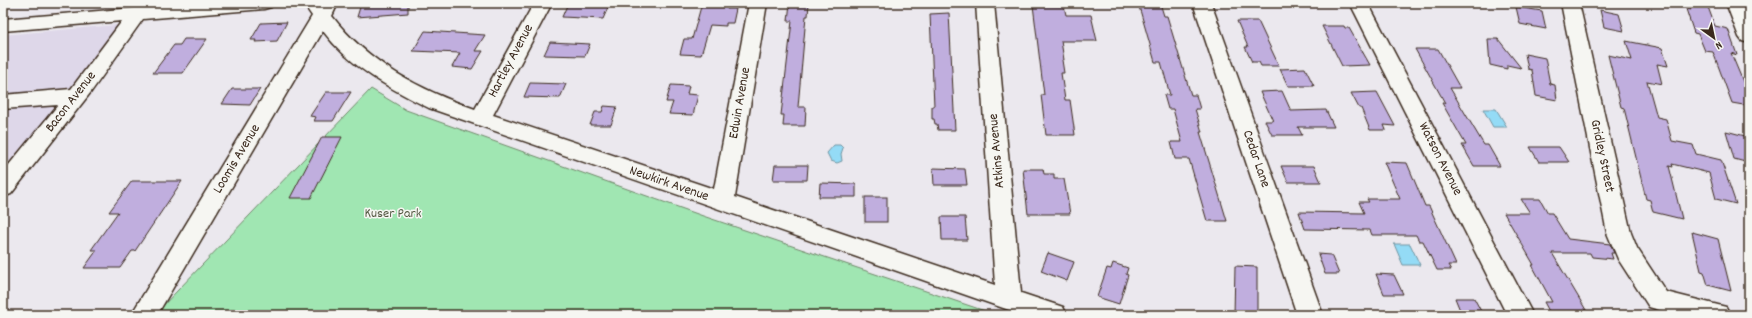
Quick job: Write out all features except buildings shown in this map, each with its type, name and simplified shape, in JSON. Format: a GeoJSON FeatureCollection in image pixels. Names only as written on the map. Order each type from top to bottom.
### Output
{"type":"FeatureCollection","features":[{"type":"Feature","properties":{"kind":"street"},"geometry":{"type":"LineString","coordinates":[[3,26],[264,3]]}},
{"type":"Feature","properties":{"kind":"street","name":"Hartley Avenue"},"geometry":{"type":"LineString","coordinates":[[480,119],[543,3]]}},
{"type":"Feature","properties":{"kind":"street","name":"Edwin Avenue"},"geometry":{"type":"LineString","coordinates":[[723,202],[758,3]]}},
{"type":"Feature","properties":{"kind":"street","name":"Atkins Avenue"},"geometry":{"type":"LineString","coordinates":[[985,3],[1009,300]]}},
{"type":"Feature","properties":{"kind":"street","name":"Cedar Lane"},"geometry":{"type":"LineString","coordinates":[[1202,3],[1310,315]]}},
{"type":"Feature","properties":{"kind":"street","name":"Watson Avenue"},"geometry":{"type":"LineString","coordinates":[[1359,3],[1520,315]]}},
{"type":"Feature","properties":{"kind":"street","name":"Gridley Street"},"geometry":{"type":"LineString","coordinates":[[1570,3],[1619,233],[1626,252],[1658,300],[1717,315]]}},
{"type":"Feature","properties":{"kind":"street"},"geometry":{"type":"LineString","coordinates":[[1735,3],[1749,37]]}},
{"type":"Feature","properties":{"kind":"street","name":"Newkirk Avenue"},"geometry":{"type":"LineString","coordinates":[[321,7],[335,33],[353,52],[377,71],[404,88],[436,103],[1054,315]]}},
{"type":"Feature","properties":{"kind":"street","name":"Loomis Avenue"},"geometry":{"type":"LineString","coordinates":[[144,315],[321,7]]}},
{"type":"Feature","properties":{"kind":"street","name":"Bacon Avenue"},"geometry":{"type":"LineString","coordinates":[[3,188],[77,96],[137,14]]}},
{"type":"Feature","properties":{"kind":"street"},"geometry":{"type":"LineString","coordinates":[[3,102],[77,96]]}},
{"type":"Feature","properties":{"kind":"shaded area"},"geometry":{"type":"Polygon","coordinates":[[[117,25],[120,27],[120,31],[3,174],[3,35],[117,25]]]}},
{"type":"Feature","properties":{"kind":"green space","name":"Kuser Park"},"geometry":{"type":"Polygon","coordinates":[[[371,89],[406,110],[703,216],[997,315],[154,315],[371,89]]]}},
{"type":"Feature","properties":{"kind":"water"},"geometry":{"type":"Polygon","coordinates":[[[1483,109],[1496,109],[1507,127],[1493,127],[1483,109]]]}},
{"type":"Feature","properties":{"kind":"water"},"geometry":{"type":"Polygon","coordinates":[[[834,145],[840,145],[843,148],[841,154],[842,161],[837,163],[831,161],[827,153],[834,145]]]}},
{"type":"Feature","properties":{"kind":"water"},"geometry":{"type":"Polygon","coordinates":[[[1394,244],[1410,244],[1420,265],[1403,265],[1394,244]]]}}]}
